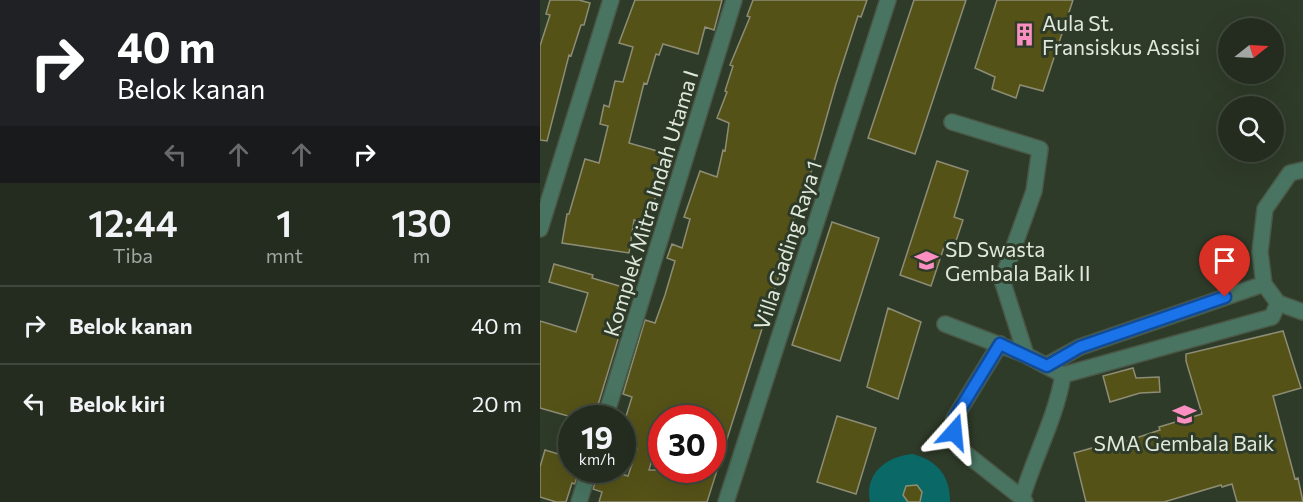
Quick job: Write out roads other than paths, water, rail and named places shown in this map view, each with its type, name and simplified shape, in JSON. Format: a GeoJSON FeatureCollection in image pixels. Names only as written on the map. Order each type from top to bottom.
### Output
{"type":"FeatureCollection","features":[{"type":"Feature","properties":{"kind":"street"},"geometry":{"type":"LineString","coordinates":[[540,230],[611,0]]}},
{"type":"Feature","properties":{"kind":"street","name":"Komplek Mitra Indah Utama I"},"geometry":{"type":"LineString","coordinates":[[609,405],[734,0]]}},
{"type":"Feature","properties":{"kind":"street","name":"Villa Gading Raya 1"},"geometry":{"type":"LineString","coordinates":[[726,502],[888,0]]}},
{"type":"Feature","properties":{"kind":"street"},"geometry":{"type":"LineString","coordinates":[[952,122],[1040,149],[1034,191],[1002,280],[1026,355]]}},
{"type":"Feature","properties":{"kind":"street"},"geometry":{"type":"LineString","coordinates":[[1303,170],[1290,173],[1265,209],[1260,252],[1264,284],[1278,303],[1303,312]]}},
{"type":"Feature","properties":{"kind":"street"},"geometry":{"type":"LineString","coordinates":[[1047,366],[1080,347],[1264,284]]}},
{"type":"Feature","properties":{"kind":"street"},"geometry":{"type":"LineString","coordinates":[[945,324],[1026,355],[1063,375],[1272,317],[1278,303]]}},
{"type":"Feature","properties":{"kind":"street"},"geometry":{"type":"LineString","coordinates":[[1000,344],[954,419],[954,432],[960,448],[1023,500],[1030,472],[1060,396],[1063,375]]}},
{"type":"Feature","properties":{"kind":"street"},"geometry":{"type":"LineString","coordinates":[[579,502],[585,483]]}},
{"type":"Feature","properties":{"kind":"water"},"geometry":{"type":"Polygon","coordinates":[[[913,454],[936,465],[941,471],[948,485],[950,502],[870,502],[871,483],[880,468],[894,458],[913,454]]]}},
{"type":"Feature","properties":{"kind":"place","name":"Aula St. Fransiskus Assisi"},"geometry":{"type":"Point","coordinates":[1024,34]}},
{"type":"Feature","properties":{"kind":"place","name":"SD Swasta Gembala Baik II"},"geometry":{"type":"Point","coordinates":[927,260]}},
{"type":"Feature","properties":{"kind":"place","name":"SMA Gembala Baik"},"geometry":{"type":"Point","coordinates":[1184,414]}}]}
